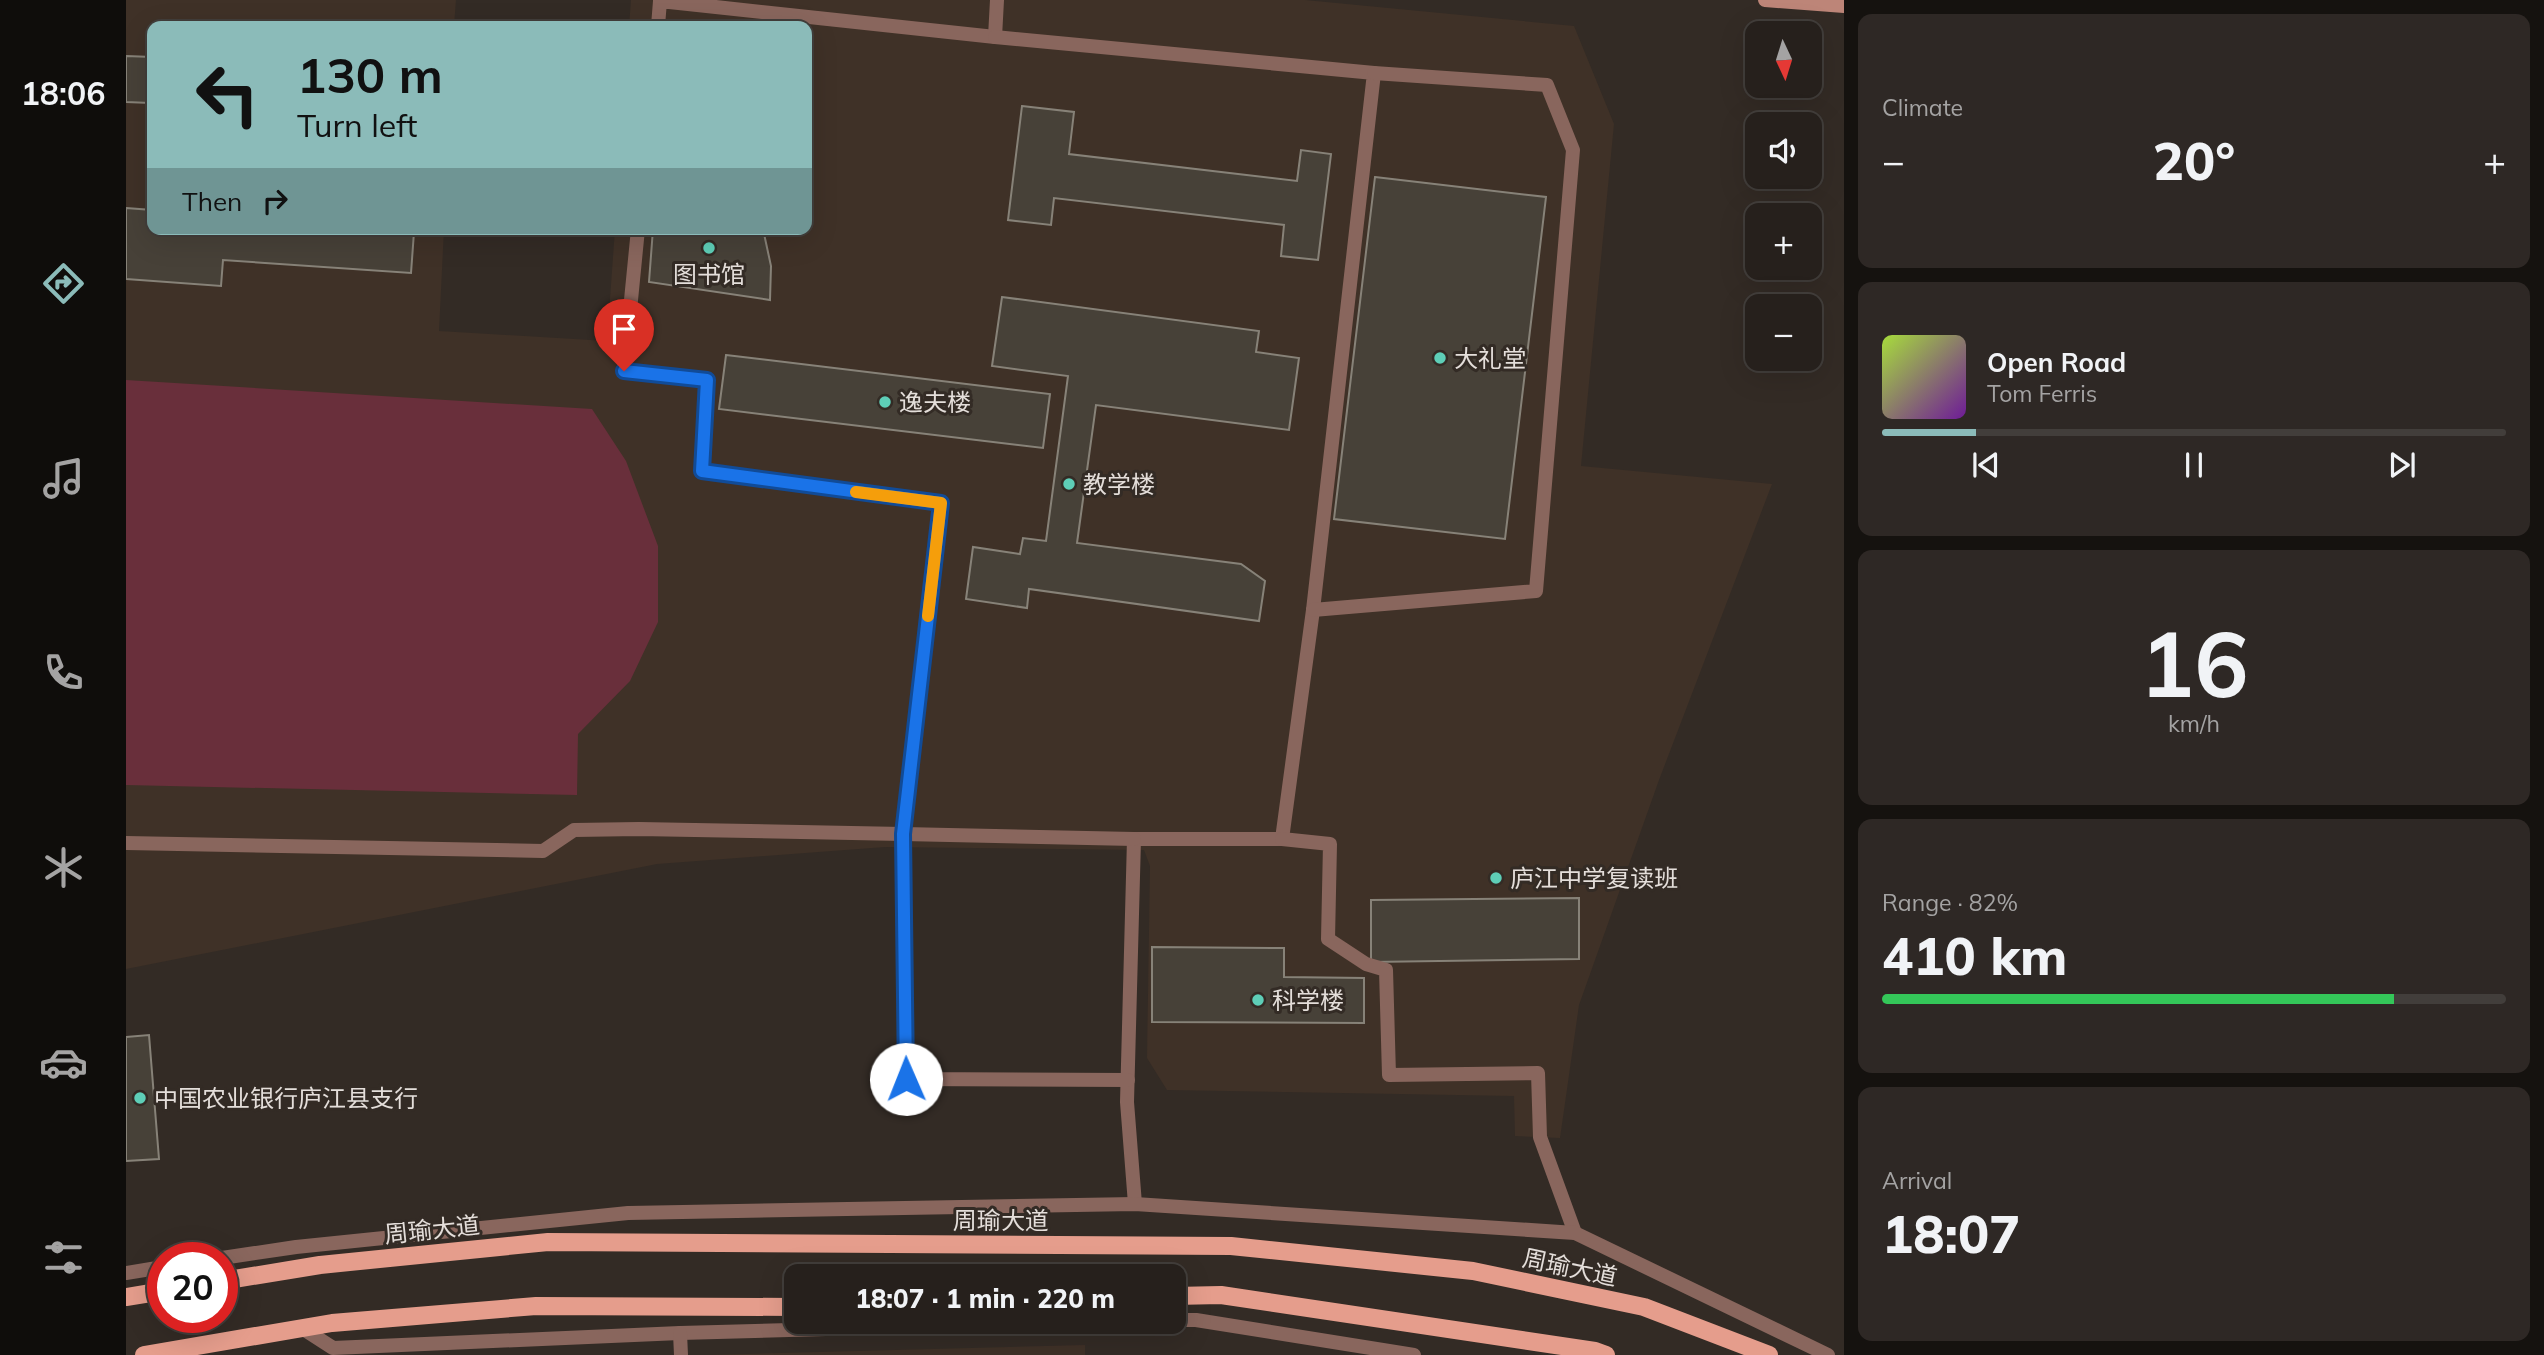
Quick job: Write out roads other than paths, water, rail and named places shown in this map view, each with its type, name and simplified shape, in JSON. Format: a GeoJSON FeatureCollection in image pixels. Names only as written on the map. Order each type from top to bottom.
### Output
{"type":"FeatureCollection","features":[{"type":"Feature","properties":{"kind":"main road"},"geometry":{"type":"LineString","coordinates":[[1765,0],[1844,6]]}},
{"type":"Feature","properties":{"kind":"main road","name":"周瑜大道"},"geometry":{"type":"LineString","coordinates":[[238,1278],[320,1265],[548,1242],[1230,1247],[1472,1271],[1644,1307],[1769,1355]]}},
{"type":"Feature","properties":{"kind":"main road"},"geometry":{"type":"LineString","coordinates":[[126,1297],[147,1294]]}},
{"type":"Feature","properties":{"kind":"main road"},"geometry":{"type":"LineString","coordinates":[[1186,1296],[1221,1295],[1595,1351],[1606,1355]]}},
{"type":"Feature","properties":{"kind":"main road"},"geometry":{"type":"LineString","coordinates":[[144,1355],[332,1322],[536,1306],[784,1307]]}},
{"type":"Feature","properties":{"kind":"street"},"geometry":{"type":"LineString","coordinates":[[995,37],[997,0]]}},
{"type":"Feature","properties":{"kind":"street"},"geometry":{"type":"LineString","coordinates":[[658,21],[660,1],[995,37],[1374,73],[1547,85],[1573,150],[1536,592],[1313,610]]}},
{"type":"Feature","properties":{"kind":"street"},"geometry":{"type":"LineString","coordinates":[[1282,839],[1313,610],[1374,73]]}},
{"type":"Feature","properties":{"kind":"street"},"geometry":{"type":"LineString","coordinates":[[637,235],[624,371],[707,380],[702,471],[941,503],[903,834],[906,1079],[1128,1080]]}},
{"type":"Feature","properties":{"kind":"street"},"geometry":{"type":"LineString","coordinates":[[126,843],[543,851],[573,830],[639,829],[1282,839],[1330,844],[1328,939],[1366,964],[1386,970],[1389,1075],[1538,1073],[1540,1137],[1575,1233]]}},
{"type":"Feature","properties":{"kind":"street"},"geometry":{"type":"LineString","coordinates":[[1134,838],[1127,1102],[1135,1204]]}},
{"type":"Feature","properties":{"kind":"street"},"geometry":{"type":"LineString","coordinates":[[238,1256],[296,1247],[628,1213],[1135,1204],[1575,1233],[1828,1355]]}},
{"type":"Feature","properties":{"kind":"street"},"geometry":{"type":"LineString","coordinates":[[126,1273],[147,1270]]}},
{"type":"Feature","properties":{"kind":"street"},"geometry":{"type":"LineString","coordinates":[[1186,1320],[1415,1355]]}},
{"type":"Feature","properties":{"kind":"street"},"geometry":{"type":"LineString","coordinates":[[332,1322],[334,1351]]}},
{"type":"Feature","properties":{"kind":"street"},"geometry":{"type":"LineString","coordinates":[[189,1355],[302,1328],[334,1351],[784,1330]]}},
{"type":"Feature","properties":{"kind":"street"},"geometry":{"type":"LineString","coordinates":[[680,1333],[681,1355]]}},
{"type":"Feature","properties":{"kind":"place","name":"图书馆"},"geometry":{"type":"Point","coordinates":[709,248]}},
{"type":"Feature","properties":{"kind":"place","name":"大礼堂"},"geometry":{"type":"Point","coordinates":[1440,358]}},
{"type":"Feature","properties":{"kind":"place","name":"逸夫楼"},"geometry":{"type":"Point","coordinates":[885,402]}},
{"type":"Feature","properties":{"kind":"place","name":"教学楼"},"geometry":{"type":"Point","coordinates":[1069,484]}},
{"type":"Feature","properties":{"kind":"place","name":"庐江中学复读班"},"geometry":{"type":"Point","coordinates":[1496,878]}},
{"type":"Feature","properties":{"kind":"place","name":"科学楼"},"geometry":{"type":"Point","coordinates":[1258,1000]}},
{"type":"Feature","properties":{"kind":"place","name":"中国农业银行庐江县支行"},"geometry":{"type":"Point","coordinates":[140,1098]}}]}
